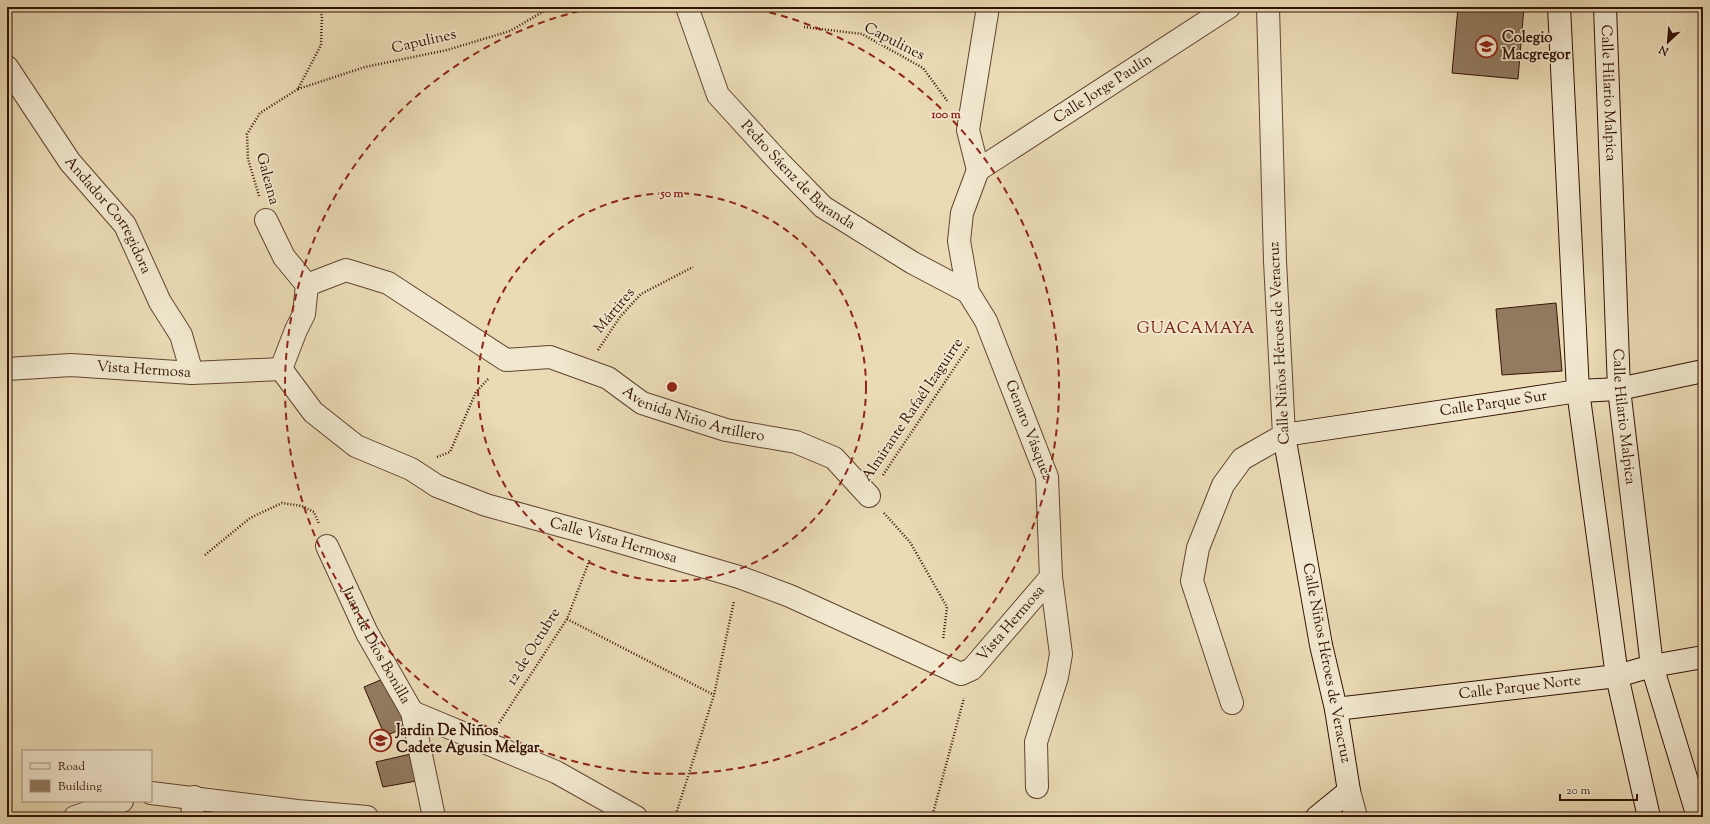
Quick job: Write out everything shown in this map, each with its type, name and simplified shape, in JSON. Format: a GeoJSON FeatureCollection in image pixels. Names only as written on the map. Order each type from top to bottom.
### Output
{"type":"FeatureCollection","features":[{"type":"Feature","properties":{"kind":"street","name":"Pedro Sáenz de Baranda"},"geometry":{"type":"LineString","coordinates":[[687,7],[718,95],[781,164],[823,207],[913,263],[968,292]]}},
{"type":"Feature","properties":{"kind":"street"},"geometry":{"type":"LineString","coordinates":[[968,292],[959,241],[962,213],[978,170],[968,130],[988,7]]}},
{"type":"Feature","properties":{"kind":"street","name":"Calle Jorge Paulín"},"geometry":{"type":"LineString","coordinates":[[978,170],[1229,7]]}},
{"type":"Feature","properties":{"kind":"street","name":"Calle Niños Héroes de Veracruz"},"geometry":{"type":"LineString","coordinates":[[1268,7],[1275,253],[1284,435],[1321,644],[1336,709],[1356,817]]}},
{"type":"Feature","properties":{"kind":"street"},"geometry":{"type":"LineString","coordinates":[[1559,7],[1578,391],[1617,676],[1650,817]]}},
{"type":"Feature","properties":{"kind":"street","name":"Calle Hilario Malpica"},"geometry":{"type":"LineString","coordinates":[[1605,7],[1619,389],[1652,666],[1698,817]]}},
{"type":"Feature","properties":{"kind":"street","name":"Andador Corregidora"},"geometry":{"type":"LineString","coordinates":[[7,67],[70,162],[125,225],[160,302],[181,335],[192,373]]}},
{"type":"Feature","properties":{"kind":"street"},"geometry":{"type":"LineString","coordinates":[[266,220],[284,257],[307,285],[304,314],[296,330],[282,369]]}},
{"type":"Feature","properties":{"kind":"street"},"geometry":{"type":"LineString","coordinates":[[307,285],[346,270],[388,283],[506,360]]}},
{"type":"Feature","properties":{"kind":"street","name":"Genaro Vásquez"},"geometry":{"type":"LineString","coordinates":[[968,292],[986,321],[1047,477],[1051,577],[1061,654],[1057,677],[1036,742],[1037,787]]}},
{"type":"Feature","properties":{"kind":"street","name":"Avenida Niño Artillero"},"geometry":{"type":"LineString","coordinates":[[506,360],[550,357],[608,378],[642,403],[726,430],[796,442],[834,458],[869,496]]}},
{"type":"Feature","properties":{"kind":"street","name":"Vista Hermosa"},"geometry":{"type":"LineString","coordinates":[[7,369],[71,365],[192,373],[282,369]]}},
{"type":"Feature","properties":{"kind":"street","name":"Calle Vista Hermosa"},"geometry":{"type":"LineString","coordinates":[[282,369],[313,412],[356,446],[411,469],[437,486],[486,505],[739,577],[790,596],[966,672]]}},
{"type":"Feature","properties":{"kind":"street","name":"Calle Parque Sur"},"geometry":{"type":"LineString","coordinates":[[1284,435],[1578,391],[1619,389],[1703,372]]}},
{"type":"Feature","properties":{"kind":"street"},"geometry":{"type":"LineString","coordinates":[[1232,703],[1192,581],[1198,548],[1223,485],[1242,459],[1284,435]]}},
{"type":"Feature","properties":{"kind":"street","name":"Juan de Dios Bonilla"},"geometry":{"type":"LineString","coordinates":[[326,546],[367,633],[412,712],[434,817]]}},
{"type":"Feature","properties":{"kind":"street","name":"Vista Hermosa"},"geometry":{"type":"LineString","coordinates":[[966,672],[1051,577]]}},
{"type":"Feature","properties":{"kind":"street","name":"Calle Parque Norte"},"geometry":{"type":"LineString","coordinates":[[1336,709],[1617,676],[1652,666],[1703,657]]}},
{"type":"Feature","properties":{"kind":"street"},"geometry":{"type":"LineString","coordinates":[[412,712],[556,772],[636,817]]}},
{"type":"Feature","properties":{"kind":"street"},"geometry":{"type":"LineString","coordinates":[[1317,817],[1350,791]]}},
{"type":"Feature","properties":{"kind":"street"},"geometry":{"type":"LineString","coordinates":[[152,793],[193,807],[367,817]]}},
{"type":"Feature","properties":{"kind":"street"},"geometry":{"type":"LineString","coordinates":[[75,817],[119,802]]}},
{"type":"Feature","properties":{"kind":"path"},"geometry":{"type":"LineString","coordinates":[[298,89],[321,45],[322,16],[319,7]]}},
{"type":"Feature","properties":{"kind":"path","name":"Capulines"},"geometry":{"type":"LineString","coordinates":[[298,89],[365,67],[447,50],[510,31],[551,7]]}},
{"type":"Feature","properties":{"kind":"path","name":"Capulines"},"geometry":{"type":"LineString","coordinates":[[804,27],[862,34],[923,68],[968,130]]}},
{"type":"Feature","properties":{"kind":"path","name":"Galeana"},"geometry":{"type":"LineString","coordinates":[[266,220],[248,159],[247,134],[260,113],[298,89]]}},
{"type":"Feature","properties":{"kind":"path","name":"Mártires"},"geometry":{"type":"LineString","coordinates":[[585,370],[620,317],[641,294],[693,267]]}},
{"type":"Feature","properties":{"kind":"path","name":"Almirante Rafaél Izaguirre"},"geometry":{"type":"LineString","coordinates":[[966,672],[942,645],[947,607],[910,542],[869,496],[986,321]]}},
{"type":"Feature","properties":{"kind":"path"},"geometry":{"type":"LineString","coordinates":[[411,469],[450,452],[476,392],[506,360]]}},
{"type":"Feature","properties":{"kind":"path"},"geometry":{"type":"LineString","coordinates":[[205,555],[250,518],[282,503],[302,506],[314,512],[326,546]]}},
{"type":"Feature","properties":{"kind":"path","name":"12 de Octubre"},"geometry":{"type":"LineString","coordinates":[[486,742],[567,619],[599,536]]}},
{"type":"Feature","properties":{"kind":"path"},"geometry":{"type":"LineString","coordinates":[[675,817],[714,695],[739,577]]}},
{"type":"Feature","properties":{"kind":"path"},"geometry":{"type":"LineString","coordinates":[[567,619],[714,695]]}},
{"type":"Feature","properties":{"kind":"path"},"geometry":{"type":"LineString","coordinates":[[932,817],[966,672]]}},
{"type":"Feature","properties":{"kind":"building","name":"Colegio Macgregor"},"geometry":{"type":"Polygon","coordinates":[[[1458,7],[1524,7],[1518,79],[1452,73],[1458,7]]]}},
{"type":"Feature","properties":{"kind":"building"},"geometry":{"type":"Polygon","coordinates":[[[1556,303],[1562,371],[1502,375],[1496,309],[1556,303]]]}},
{"type":"Feature","properties":{"kind":"building"},"geometry":{"type":"Polygon","coordinates":[[[390,676],[409,726],[385,736],[364,687],[390,676]]]}},
{"type":"Feature","properties":{"kind":"building"},"geometry":{"type":"Polygon","coordinates":[[[415,753],[422,780],[383,787],[376,762],[415,753]]]}},
{"type":"Feature","properties":{"kind":"place","name":"Colegio Macgregor"},"geometry":{"type":"Point","coordinates":[1487,47]}},
{"type":"Feature","properties":{"kind":"place","name":"Jardin De Niños Cadete Agusin Melgar"},"geometry":{"type":"Point","coordinates":[381,740]}},
{"type":"Feature","properties":{"kind":"district","name":"GUACAMAYA"},"geometry":{"type":"Point","coordinates":[1196,329]}}]}
